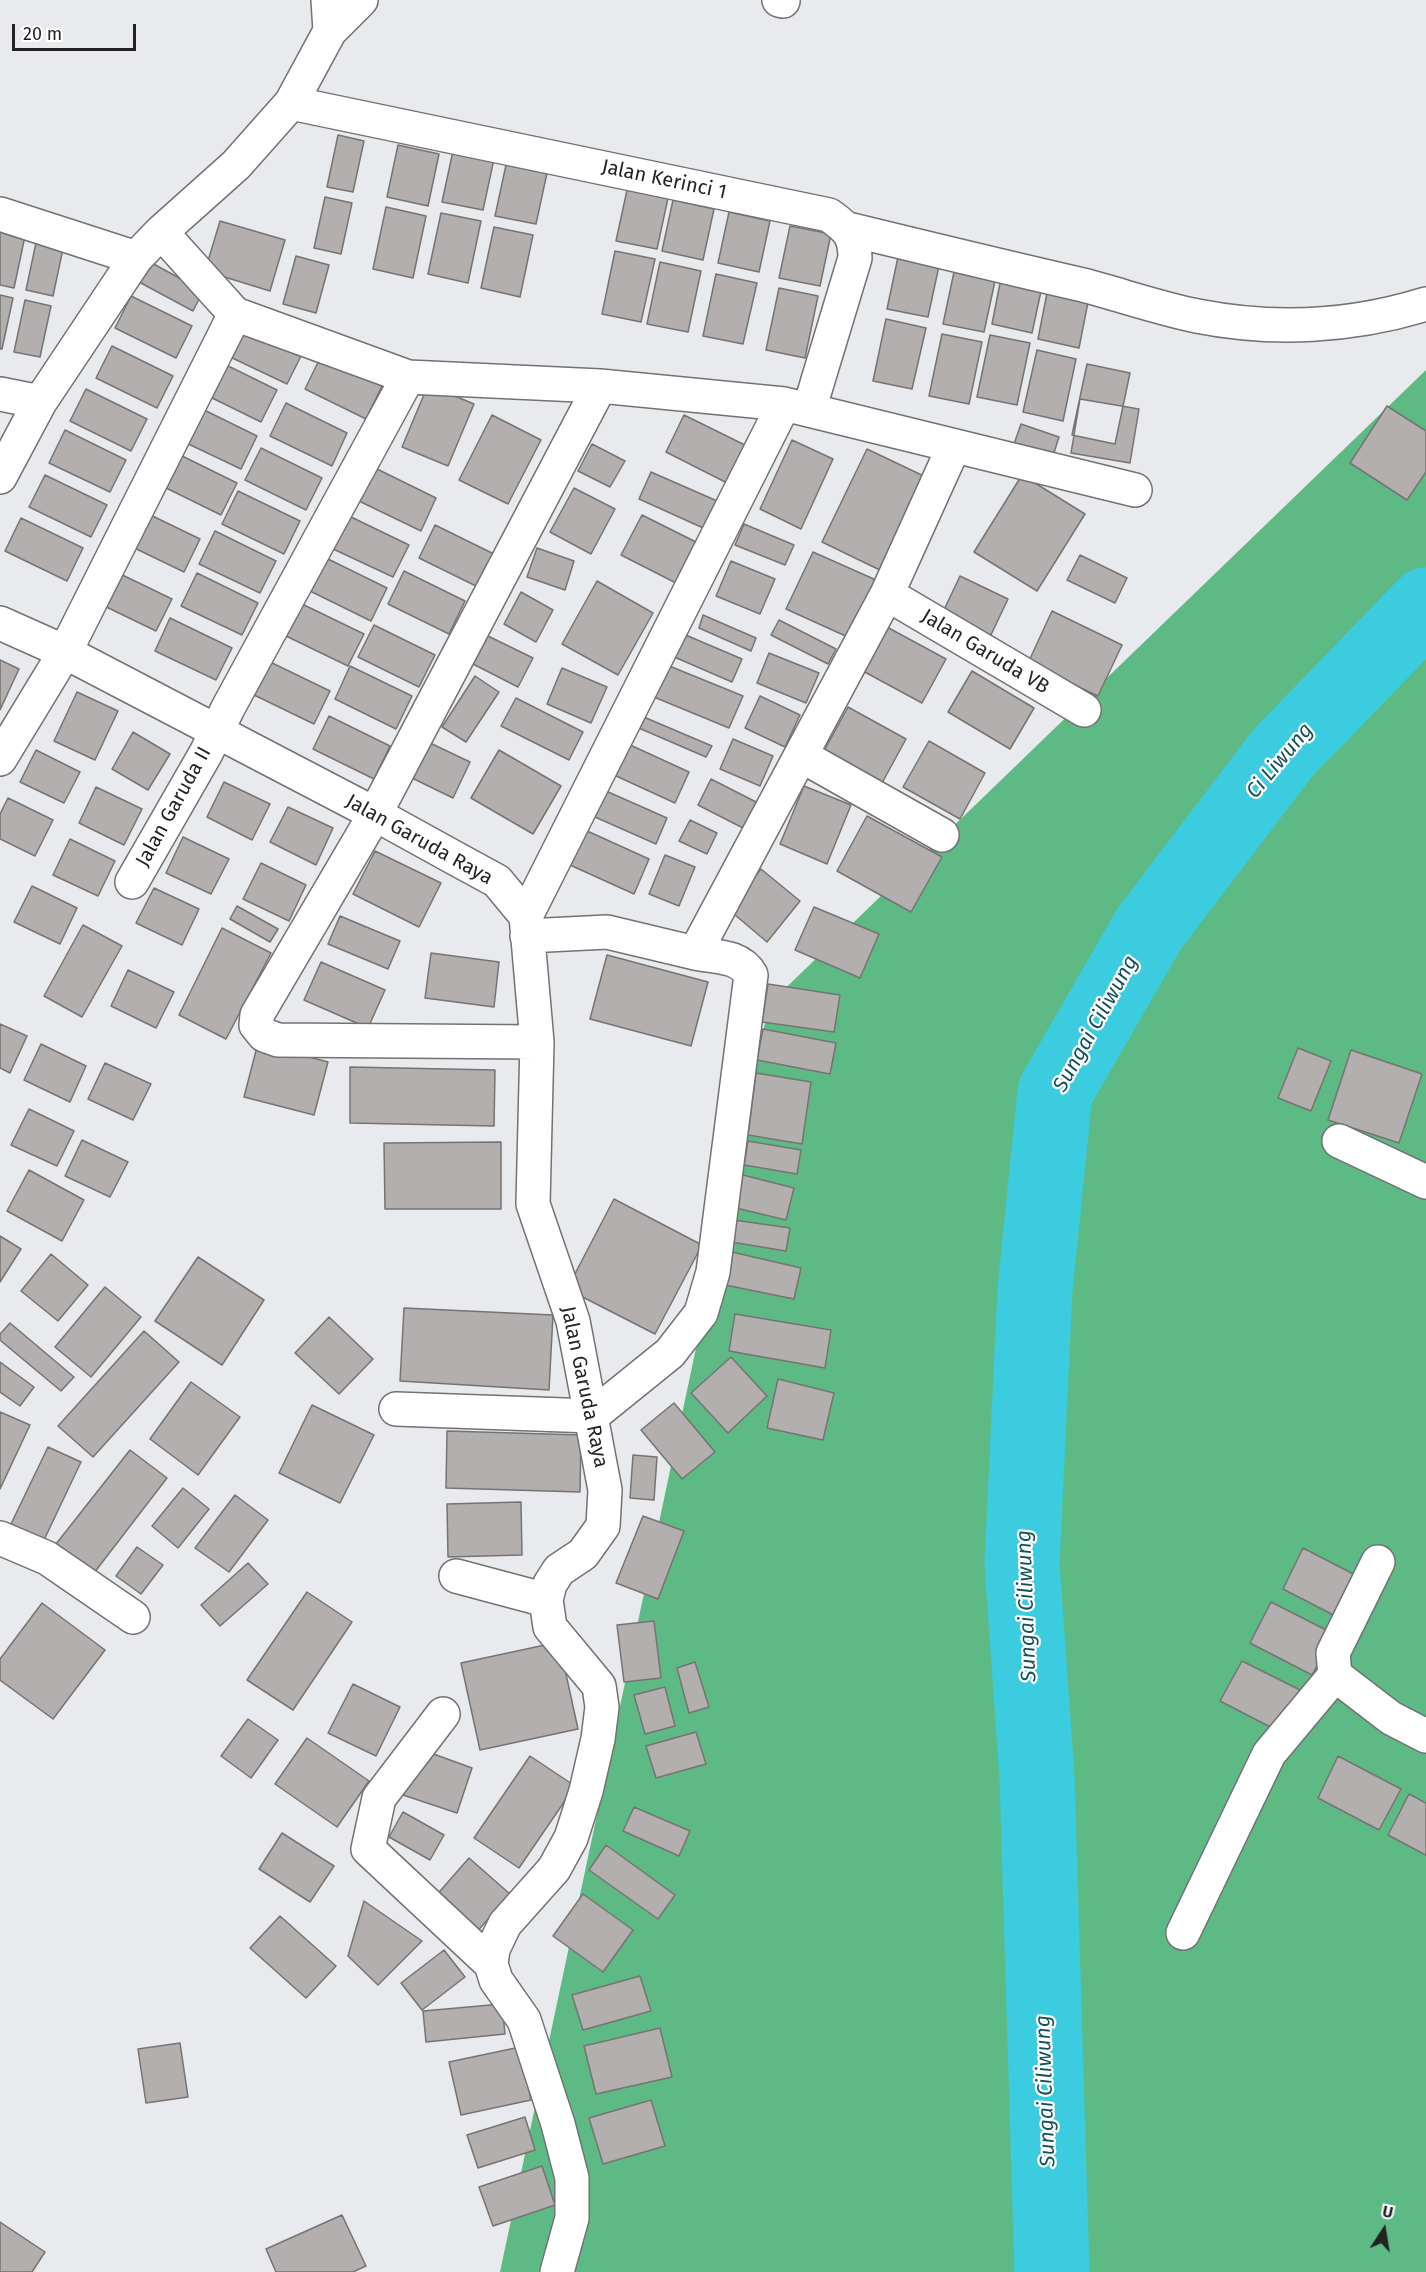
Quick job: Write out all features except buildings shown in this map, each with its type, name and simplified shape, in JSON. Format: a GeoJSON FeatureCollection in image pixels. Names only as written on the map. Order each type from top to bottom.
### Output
{"type":"FeatureCollection","features":[{"type":"Feature","properties":{"kind":"street"},"geometry":{"type":"LineString","coordinates":[[0,477],[40,402],[136,258],[161,232],[236,165],[291,103],[329,15],[361,0]]}},
{"type":"Feature","properties":{"kind":"street","name":"Jalan Kerinci 1"},"geometry":{"type":"LineString","coordinates":[[291,103],[817,212],[829,215],[848,229],[1095,288],[1196,316],[1262,325],[1307,324],[1395,314],[1426,304]]}},
{"type":"Feature","properties":{"kind":"street"},"geometry":{"type":"LineString","coordinates":[[0,214],[136,258]]}},
{"type":"Feature","properties":{"kind":"street"},"geometry":{"type":"LineString","coordinates":[[396,1409],[591,1416],[670,1353],[701,1312],[713,1272],[751,975],[739,961],[607,932],[526,926],[797,407],[853,268],[855,247],[848,229]]}},
{"type":"Feature","properties":{"kind":"street"},"geometry":{"type":"LineString","coordinates":[[161,232],[235,314],[408,377],[600,386],[797,407],[1136,490]]}},
{"type":"Feature","properties":{"kind":"street"},"geometry":{"type":"LineString","coordinates":[[0,759],[65,652],[235,314]]}},
{"type":"Feature","properties":{"kind":"street","name":"Jalan Garuda II"},"geometry":{"type":"LineString","coordinates":[[132,882],[408,377]]}},
{"type":"Feature","properties":{"kind":"street"},"geometry":{"type":"LineString","coordinates":[[537,1042],[278,1040],[264,1035],[256,1025],[257,1015],[375,814],[600,386]]}},
{"type":"Feature","properties":{"kind":"street"},"geometry":{"type":"LineString","coordinates":[[0,394],[40,402]]}},
{"type":"Feature","properties":{"kind":"street"},"geometry":{"type":"LineString","coordinates":[[695,953],[887,594],[954,446]]}},
{"type":"Feature","properties":{"kind":"street","name":"Jalan Garuda VB"},"geometry":{"type":"LineString","coordinates":[[887,594],[1084,710]]}},
{"type":"Feature","properties":{"kind":"street","name":"Jalan Garuda Raya"},"geometry":{"type":"LineString","coordinates":[[0,623],[65,652],[375,814],[496,881],[526,926],[537,1042],[533,1204],[573,1321],[605,1490],[603,1526],[583,1554],[560,1570],[550,1584],[546,1600]]}},
{"type":"Feature","properties":{"kind":"street"},"geometry":{"type":"LineString","coordinates":[[802,756],[942,835]]}},
{"type":"Feature","properties":{"kind":"street"},"geometry":{"type":"LineString","coordinates":[[1339,1141],[1426,1182]]}},
{"type":"Feature","properties":{"kind":"street"},"geometry":{"type":"LineString","coordinates":[[0,1538],[47,1558],[133,1617]]}},
{"type":"Feature","properties":{"kind":"street"},"geometry":{"type":"LineString","coordinates":[[1183,1933],[1269,1754],[1335,1675],[1333,1653],[1378,1562]]}},
{"type":"Feature","properties":{"kind":"street"},"geometry":{"type":"LineString","coordinates":[[456,1576],[546,1600],[550,1627],[599,1686],[602,1707],[598,1739],[586,1791],[571,1838],[554,1869],[506,1923],[493,1949],[491,1964],[496,1980],[524,2020],[558,2124],[572,2178],[572,2218],[557,2272]]}},
{"type":"Feature","properties":{"kind":"street"},"geometry":{"type":"LineString","coordinates":[[1335,1675],[1391,1718],[1426,1736]]}},
{"type":"Feature","properties":{"kind":"street"},"geometry":{"type":"LineString","coordinates":[[443,1714],[379,1798],[368,1849],[491,1964]]}},
{"type":"Feature","properties":{"kind":"green space"},"geometry":{"type":"Polygon","coordinates":[[[1426,370],[1426,2272],[500,2272],[769,1004],[1426,370]]]}},
{"type":"Feature","properties":{"kind":"waterway","name":"Sungai Ciliwung"},"geometry":{"type":"LineString","coordinates":[[1052,2272],[1037,1777],[1022,1564],[1035,1290],[1055,1092],[1149,929],[1282,754],[1426,605]]}},
{"type":"Feature","properties":{"kind":"water label","name":"Ci Liwung"},"geometry":{"type":"Point","coordinates":[1280,761]}}]}
